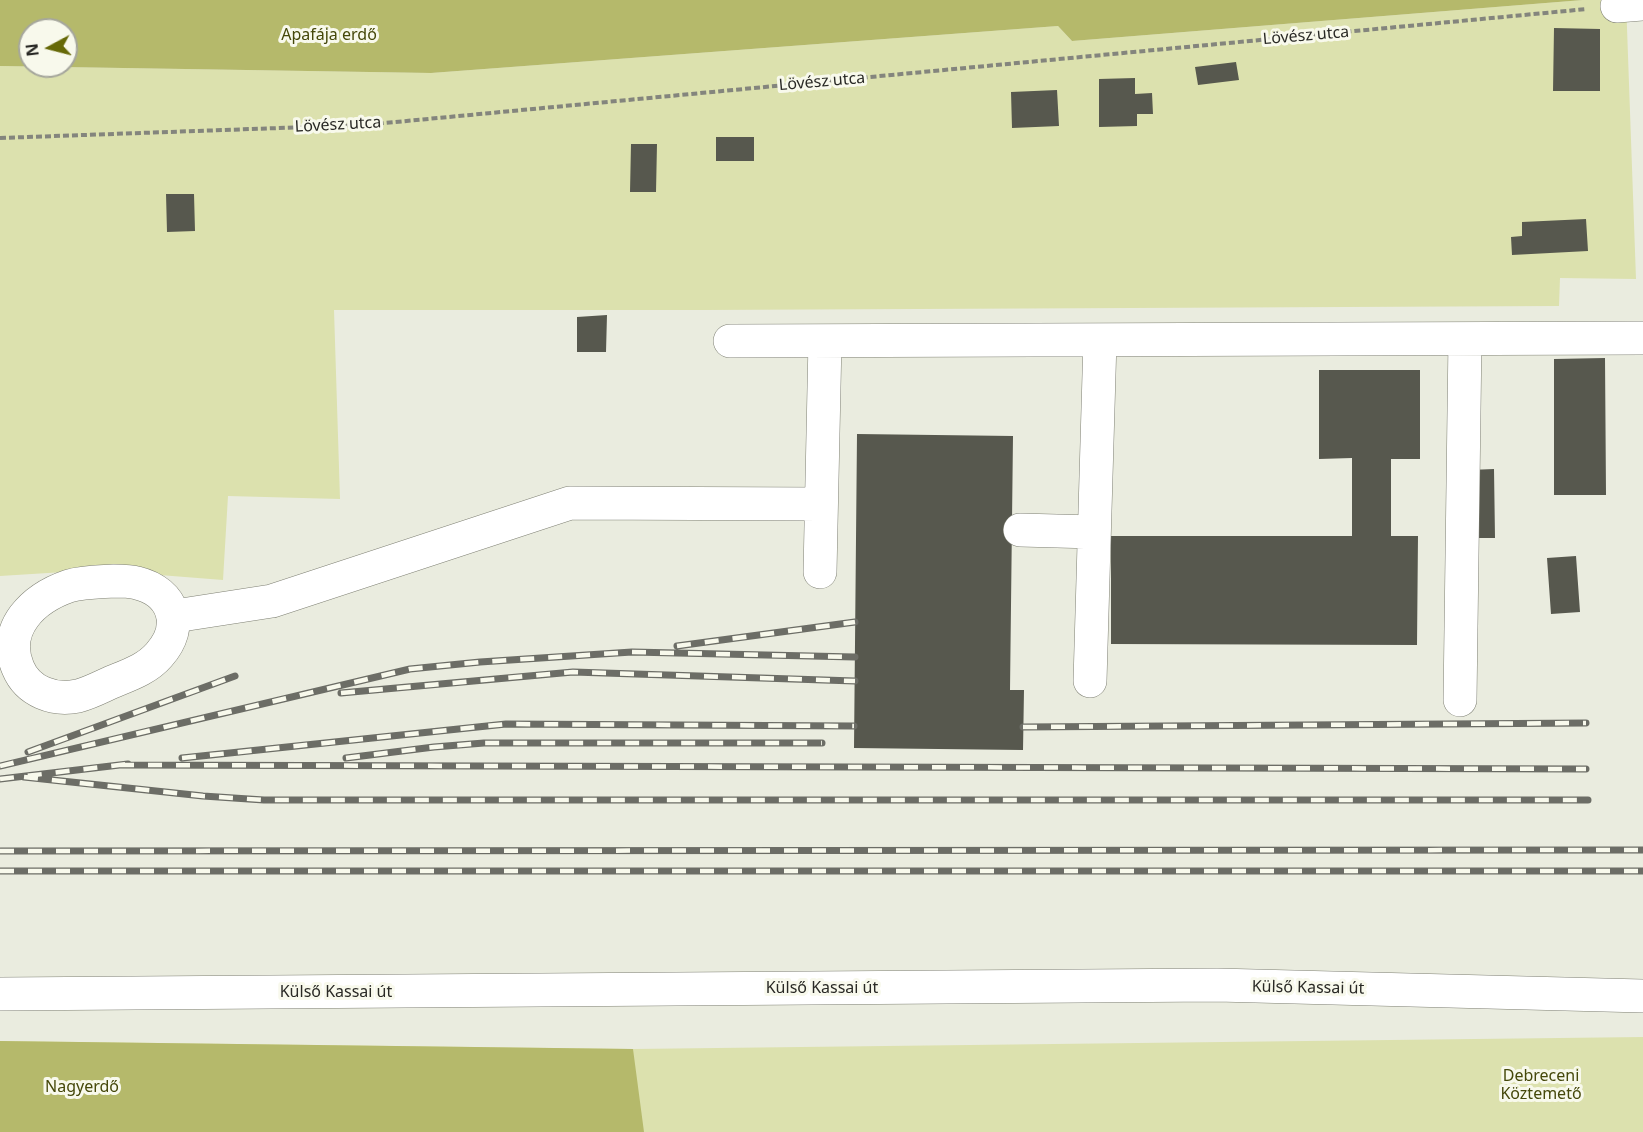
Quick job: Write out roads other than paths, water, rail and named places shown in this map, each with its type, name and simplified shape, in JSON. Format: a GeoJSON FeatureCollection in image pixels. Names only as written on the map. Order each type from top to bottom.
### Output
{"type":"FeatureCollection","features":[{"type":"Feature","properties":{"kind":"main road"},"geometry":{"type":"LineString","coordinates":[[730,342],[1643,338]]}},
{"type":"Feature","properties":{"kind":"main road"},"geometry":{"type":"LineString","coordinates":[[1460,700],[1465,339]]}},
{"type":"Feature","properties":{"kind":"main road"},"geometry":{"type":"LineString","coordinates":[[1090,681],[1100,340]]}},
{"type":"Feature","properties":{"kind":"main road"},"geometry":{"type":"LineString","coordinates":[[820,572],[825,341]]}},
{"type":"Feature","properties":{"kind":"main road"},"geometry":{"type":"LineString","coordinates":[[174,616],[272,601],[570,503],[821,504]]}},
{"type":"Feature","properties":{"kind":"main road"},"geometry":{"type":"LineString","coordinates":[[1020,530],[1094,532]]}},
{"type":"Feature","properties":{"kind":"main road"},"geometry":{"type":"LineString","coordinates":[[114,581],[136,582],[157,591],[168,602],[174,616],[172,637],[159,656],[140,671],[81,695],[65,698],[40,692],[29,685],[18,670],[13,646],[16,629],[29,609],[49,594],[71,585],[114,581]]}},
{"type":"Feature","properties":{"kind":"main road","name":"Külső Kassai út"},"geometry":{"type":"LineString","coordinates":[[0,994],[1217,985],[1643,996]]}},
{"type":"Feature","properties":{"kind":"railway"},"geometry":{"type":"LineString","coordinates":[[677,646],[855,622]]}},
{"type":"Feature","properties":{"kind":"railway"},"geometry":{"type":"LineString","coordinates":[[0,766],[410,669],[632,652],[855,657]]}},
{"type":"Feature","properties":{"kind":"railway"},"geometry":{"type":"LineString","coordinates":[[341,693],[573,672],[855,681]]}},
{"type":"Feature","properties":{"kind":"railway"},"geometry":{"type":"LineString","coordinates":[[28,752],[235,676]]}},
{"type":"Feature","properties":{"kind":"railway"},"geometry":{"type":"LineString","coordinates":[[1023,727],[1586,723]]}},
{"type":"Feature","properties":{"kind":"railway"},"geometry":{"type":"LineString","coordinates":[[182,758],[506,724],[854,726]]}},
{"type":"Feature","properties":{"kind":"railway"},"geometry":{"type":"LineString","coordinates":[[346,758],[484,743],[822,743]]}},
{"type":"Feature","properties":{"kind":"railway"},"geometry":{"type":"LineString","coordinates":[[0,779],[128,764]]}},
{"type":"Feature","properties":{"kind":"railway"},"geometry":{"type":"LineString","coordinates":[[120,765],[1586,769]]}},
{"type":"Feature","properties":{"kind":"railway"},"geometry":{"type":"LineString","coordinates":[[24,777],[203,796],[264,800],[1588,800]]}},
{"type":"Feature","properties":{"kind":"railway"},"geometry":{"type":"LineString","coordinates":[[0,851],[1643,850]]}},
{"type":"Feature","properties":{"kind":"railway"},"geometry":{"type":"LineString","coordinates":[[0,871],[1643,871]]}},
{"type":"Feature","properties":{"kind":"park label","name":"Apafája erdő"},"geometry":{"type":"Point","coordinates":[329,35]}},
{"type":"Feature","properties":{"kind":"park label","name":"Debreceni Köztemető"},"geometry":{"type":"Point","coordinates":[1541,1085]}},
{"type":"Feature","properties":{"kind":"park label","name":"Nagyerdő"},"geometry":{"type":"Point","coordinates":[82,1087]}}]}
